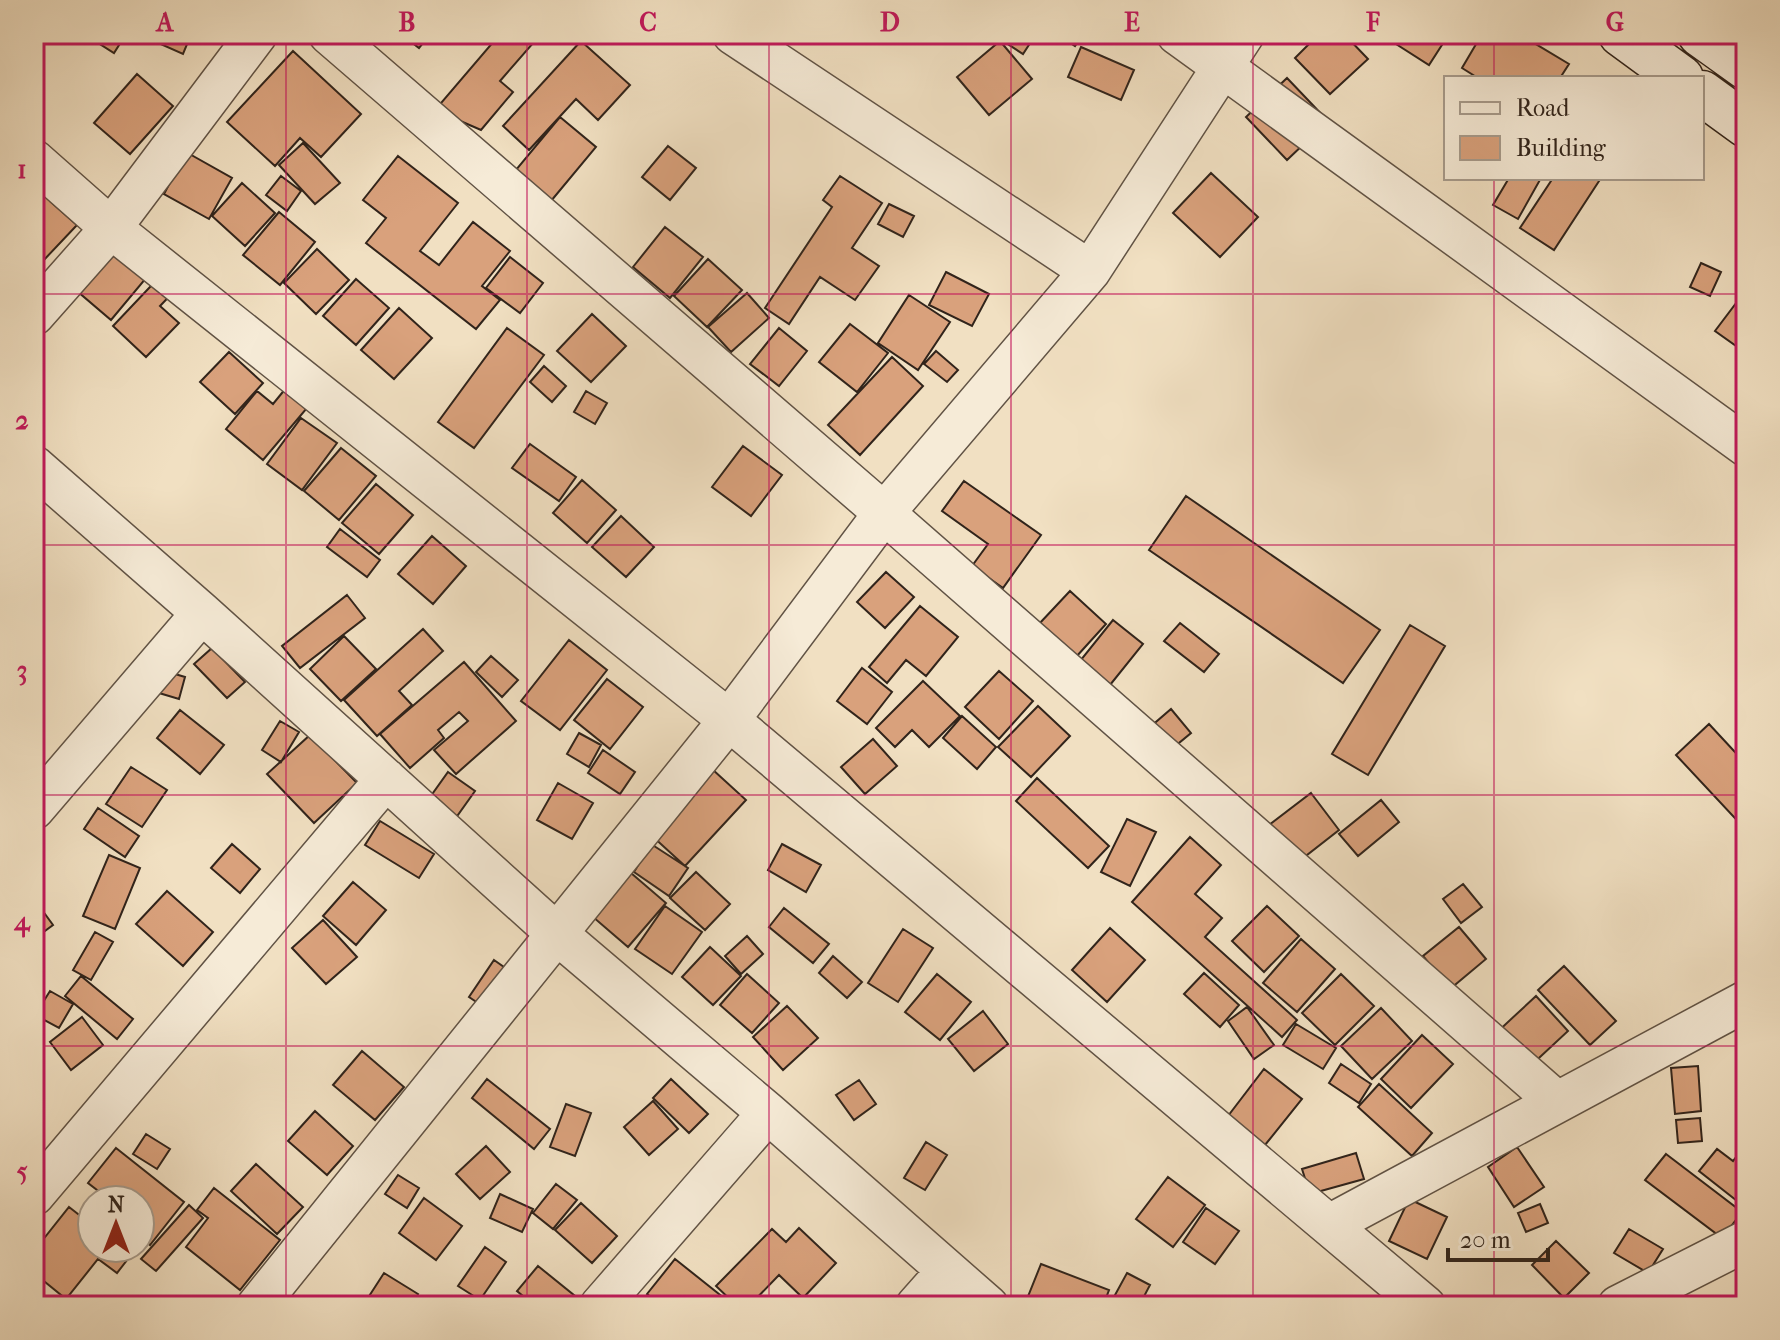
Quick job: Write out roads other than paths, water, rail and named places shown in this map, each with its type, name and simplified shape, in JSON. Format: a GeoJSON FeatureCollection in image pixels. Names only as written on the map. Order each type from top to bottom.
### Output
{"type":"FeatureCollection","features":[{"type":"Feature","properties":{"kind":"street"},"geometry":{"type":"LineString","coordinates":[[34,315],[111,228],[257,34]]}},
{"type":"Feature","properties":{"kind":"street"},"geometry":{"type":"LineString","coordinates":[[329,34],[884,513],[1557,1102]]}},
{"type":"Feature","properties":{"kind":"street"},"geometry":{"type":"LineString","coordinates":[[733,34],[1090,271]]}},
{"type":"Feature","properties":{"kind":"street"},"geometry":{"type":"LineString","coordinates":[[1177,34],[1746,446]]}},
{"type":"Feature","properties":{"kind":"street"},"geometry":{"type":"LineString","coordinates":[[257,1306],[729,720],[884,513],[1090,271],[1244,34]]}},
{"type":"Feature","properties":{"kind":"street"},"geometry":{"type":"LineString","coordinates":[[1621,34],[1678,76]]}},
{"type":"Feature","properties":{"kind":"street"},"geometry":{"type":"LineString","coordinates":[[1704,94],[1746,125]]}},
{"type":"Feature","properties":{"kind":"street"},"geometry":{"type":"LineString","coordinates":[[34,160],[111,228],[729,720],[1425,1306]]}},
{"type":"Feature","properties":{"kind":"street"},"geometry":{"type":"LineString","coordinates":[[34,466],[202,613],[556,933],[988,1306]]}},
{"type":"Feature","properties":{"kind":"street"},"geometry":{"type":"LineString","coordinates":[[34,809],[202,613]]}},
{"type":"Feature","properties":{"kind":"street"},"geometry":{"type":"LineString","coordinates":[[34,1195],[386,779]]}},
{"type":"Feature","properties":{"kind":"street"},"geometry":{"type":"LineString","coordinates":[[1329,1225],[1746,1001]]}},
{"type":"Feature","properties":{"kind":"street"},"geometry":{"type":"LineString","coordinates":[[600,1306],[768,1113]]}},
{"type":"Feature","properties":{"kind":"street"},"geometry":{"type":"LineString","coordinates":[[1618,1306],[1744,1245]]}},
{"type":"Feature","properties":{"kind":"street"},"geometry":{"type":"LineString","coordinates":[[916,1306],[947,1271]]}}]}
